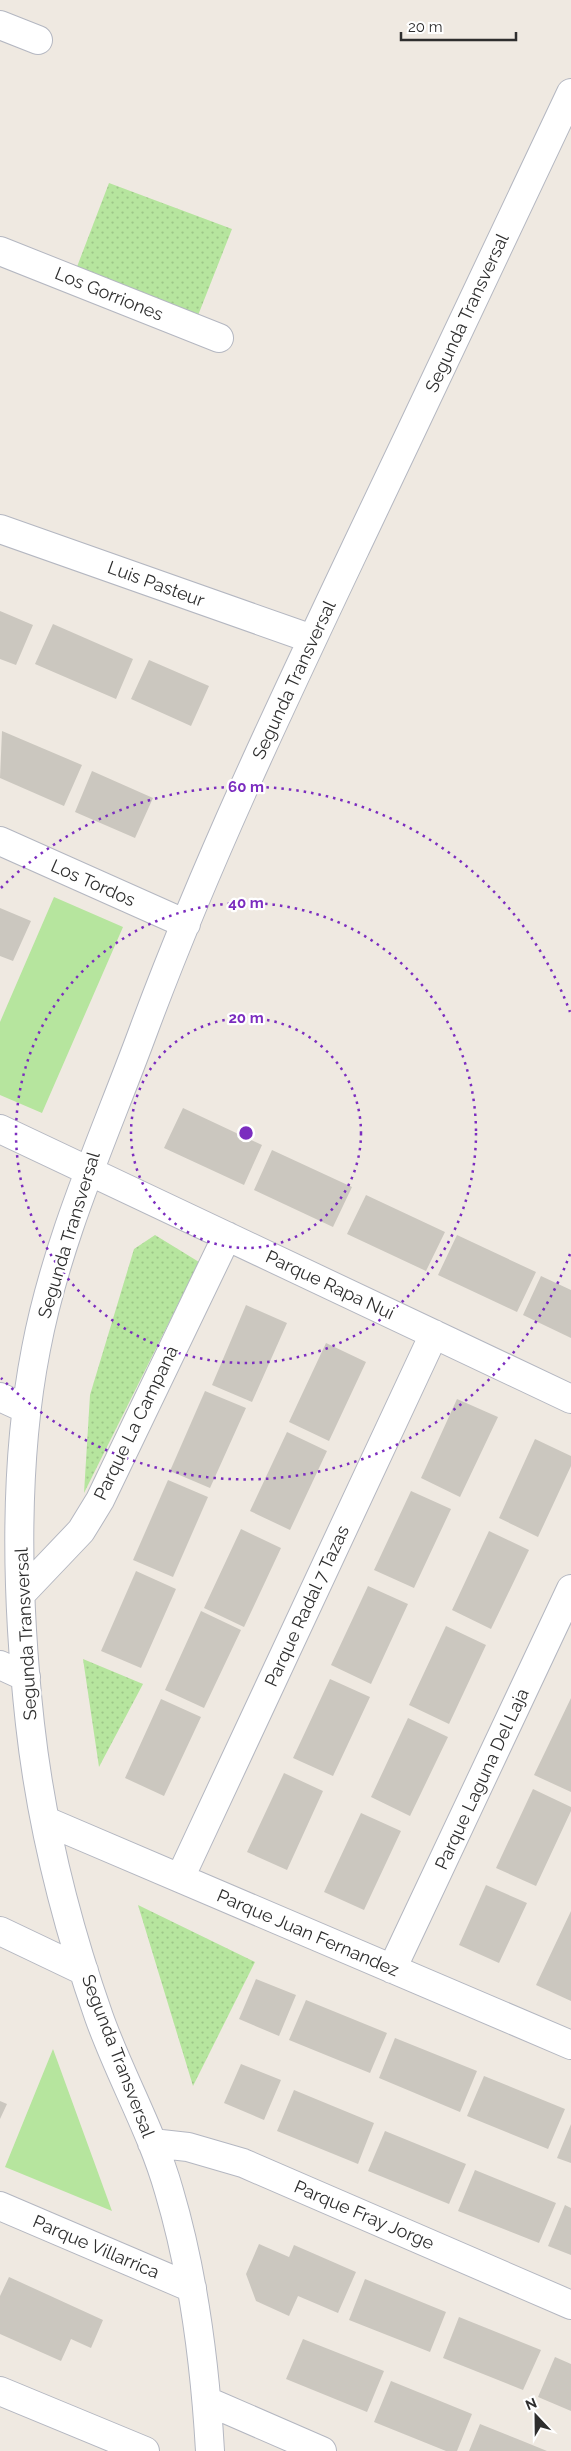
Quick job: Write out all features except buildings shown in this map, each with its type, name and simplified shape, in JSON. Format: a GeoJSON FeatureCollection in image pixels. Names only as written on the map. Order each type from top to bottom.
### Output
{"type":"FeatureCollection","features":[{"type":"Feature","properties":{"kind":"street"},"geometry":{"type":"LineString","coordinates":[[0,25],[38,40]]}},
{"type":"Feature","properties":{"kind":"street","name":"Segunda Transversal"},"geometry":{"type":"LineString","coordinates":[[210,2451],[207,2401],[192,2288],[179,2225],[152,2143],[100,2020],[84,1971],[38,1782],[26,1677],[22,1593],[22,1455],[26,1410],[35,1350],[48,1291],[66,1232],[163,976],[228,824],[312,639],[571,94]]}},
{"type":"Feature","properties":{"kind":"street","name":"Los Gorriones"},"geometry":{"type":"LineString","coordinates":[[0,251],[219,338]]}},
{"type":"Feature","properties":{"kind":"street","name":"Luis Pasteur"},"geometry":{"type":"LineString","coordinates":[[0,529],[312,639]]}},
{"type":"Feature","properties":{"kind":"street","name":"Los Tordos"},"geometry":{"type":"LineString","coordinates":[[0,841],[186,924]]}},
{"type":"Feature","properties":{"kind":"street","name":"Parque Rapa Nui"},"geometry":{"type":"LineString","coordinates":[[0,1129],[571,1399]]}},
{"type":"Feature","properties":{"kind":"street","name":"Parque La Campana"},"geometry":{"type":"LineString","coordinates":[[22,1593],[81,1531],[100,1500],[226,1236]]}},
{"type":"Feature","properties":{"kind":"street","name":"Parque Radal 7 Tazas"},"geometry":{"type":"LineString","coordinates":[[180,1878],[434,1334]]}},
{"type":"Feature","properties":{"kind":"street"},"geometry":{"type":"LineString","coordinates":[[0,1398],[26,1410]]}},
{"type":"Feature","properties":{"kind":"street","name":"Parque Laguna Del Laja"},"geometry":{"type":"LineString","coordinates":[[392,1969],[571,1589]]}},
{"type":"Feature","properties":{"kind":"street"},"geometry":{"type":"LineString","coordinates":[[0,1664],[26,1677]]}},
{"type":"Feature","properties":{"kind":"street","name":"Parque Juan Fernandez"},"geometry":{"type":"LineString","coordinates":[[46,1820],[571,2045]]}},
{"type":"Feature","properties":{"kind":"street"},"geometry":{"type":"LineString","coordinates":[[0,1931],[84,1971]]}},
{"type":"Feature","properties":{"kind":"street","name":"Parque Fray Jorge"},"geometry":{"type":"LineString","coordinates":[[152,2143],[188,2148],[243,2163],[571,2305]]}},
{"type":"Feature","properties":{"kind":"street","name":"Parque Villarrica"},"geometry":{"type":"LineString","coordinates":[[0,2206],[192,2288]]}},
{"type":"Feature","properties":{"kind":"street"},"geometry":{"type":"LineString","coordinates":[[0,2391],[145,2451]]}},
{"type":"Feature","properties":{"kind":"street"},"geometry":{"type":"LineString","coordinates":[[207,2401],[322,2451]]}},
{"type":"Feature","properties":{"kind":"green space"},"geometry":{"type":"Polygon","coordinates":[[[109,183],[232,229],[197,318],[75,272],[109,183]]]}},
{"type":"Feature","properties":{"kind":"green space"},"geometry":{"type":"Polygon","coordinates":[[[54,897],[123,927],[42,1113],[0,1095],[0,1022],[54,897]]]}},
{"type":"Feature","properties":{"kind":"green space"},"geometry":{"type":"Polygon","coordinates":[[[155,1235],[199,1262],[84,1493],[90,1395],[134,1249],[155,1235]]]}},
{"type":"Feature","properties":{"kind":"green space"},"geometry":{"type":"Polygon","coordinates":[[[83,1659],[143,1684],[99,1767],[83,1659]]]}},
{"type":"Feature","properties":{"kind":"green space"},"geometry":{"type":"Polygon","coordinates":[[[138,1905],[255,1962],[193,2086],[138,1905]]]}},
{"type":"Feature","properties":{"kind":"green space"},"geometry":{"type":"Polygon","coordinates":[[[53,2049],[112,2211],[5,2167],[53,2049]]]}}]}
